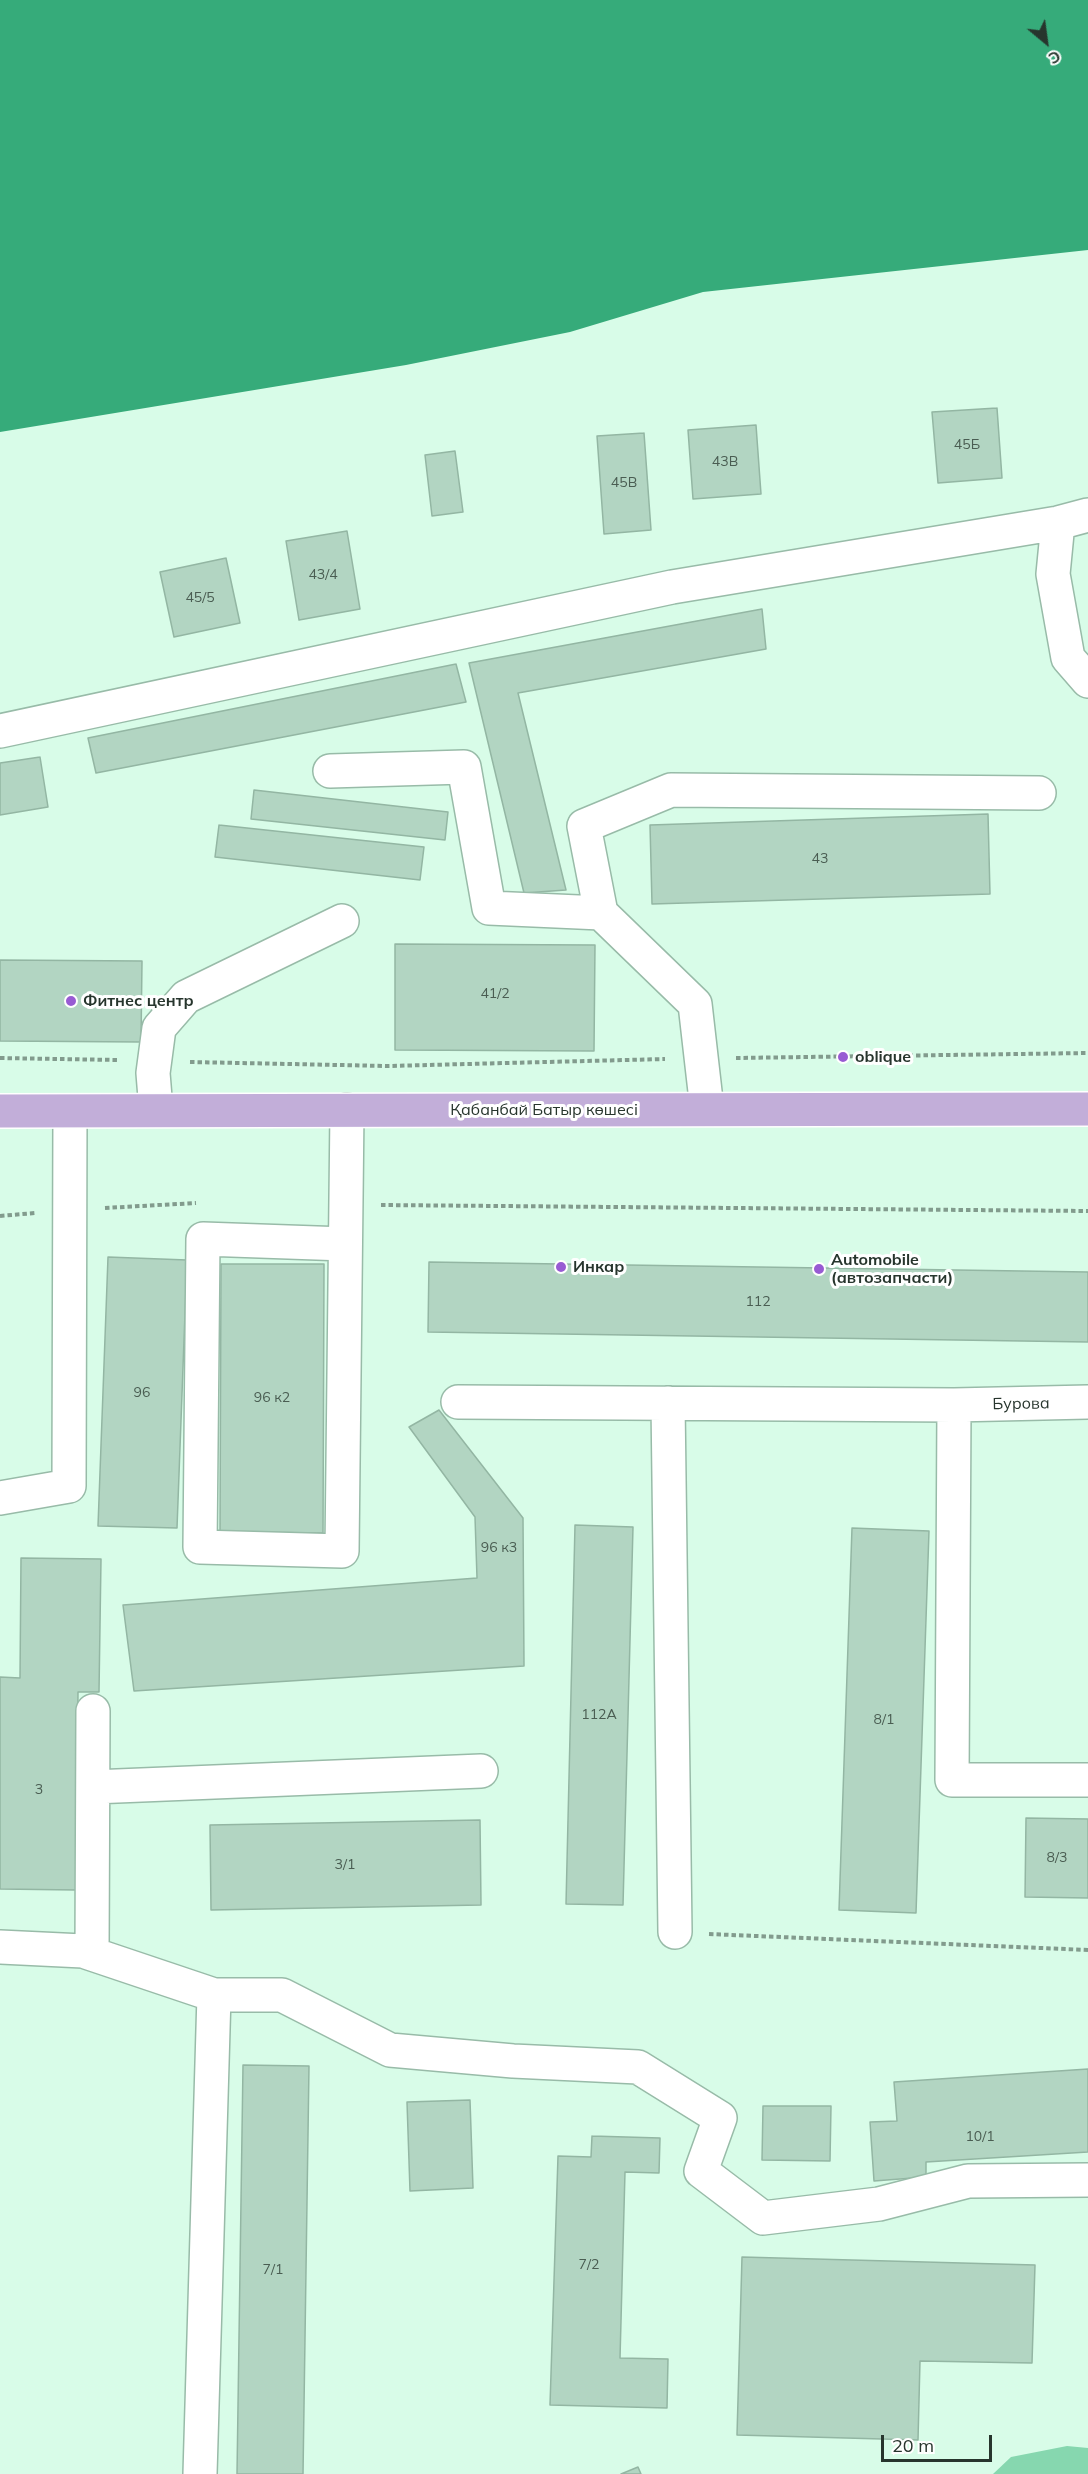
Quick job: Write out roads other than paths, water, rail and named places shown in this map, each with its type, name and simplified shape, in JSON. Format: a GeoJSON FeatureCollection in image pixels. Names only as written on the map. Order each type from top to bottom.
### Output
{"type":"FeatureCollection","features":[{"type":"Feature","properties":{"kind":"main road","name":"Қабанбай Батыр көшесі"},"geometry":{"type":"LineString","coordinates":[[0,1111],[1088,1109]]}},
{"type":"Feature","properties":{"kind":"street"},"geometry":{"type":"LineString","coordinates":[[0,731],[672,587],[1073,519],[1053,574],[1068,658],[1088,681]]}},
{"type":"Feature","properties":{"kind":"street"},"geometry":{"type":"LineString","coordinates":[[330,771],[464,767],[489,908],[602,913]]}},
{"type":"Feature","properties":{"kind":"street"},"geometry":{"type":"LineString","coordinates":[[707,1109],[695,1004],[602,913],[584,826],[671,790],[1039,793]]}},
{"type":"Feature","properties":{"kind":"street"},"geometry":{"type":"LineString","coordinates":[[156,1110],[154,1061],[159,1028],[186,997],[342,921]]}},
{"type":"Feature","properties":{"kind":"street"},"geometry":{"type":"LineString","coordinates":[[345,1244],[203,1239],[200,1547],[342,1551],[347,1110]]}},
{"type":"Feature","properties":{"kind":"street"},"geometry":{"type":"LineString","coordinates":[[0,1498],[69,1486],[70,1111]]}},
{"type":"Feature","properties":{"kind":"street","name":"Бурова"},"geometry":{"type":"LineString","coordinates":[[458,1402],[954,1405],[1088,1402]]}},
{"type":"Feature","properties":{"kind":"street"},"geometry":{"type":"LineString","coordinates":[[668,1403],[675,1932]]}},
{"type":"Feature","properties":{"kind":"street"},"geometry":{"type":"LineString","coordinates":[[954,1405],[952,1780],[1088,1780]]}},
{"type":"Feature","properties":{"kind":"street"},"geometry":{"type":"LineString","coordinates":[[92,1954],[93,1710]]}},
{"type":"Feature","properties":{"kind":"street"},"geometry":{"type":"LineString","coordinates":[[93,1787],[481,1771]]}},
{"type":"Feature","properties":{"kind":"street"},"geometry":{"type":"LineString","coordinates":[[0,1947],[83,1951],[214,1995],[282,1995],[390,2050],[513,2061],[638,2067],[720,2118],[700,2171],[763,2218],[879,2204],[968,2181],[1088,2180]]}},
{"type":"Feature","properties":{"kind":"street"},"geometry":{"type":"LineString","coordinates":[[200,2474],[214,1995]]}},
{"type":"Feature","properties":{"kind":"place","name":"Фитнес центр"},"geometry":{"type":"Point","coordinates":[71,1001]}},
{"type":"Feature","properties":{"kind":"place","name":"oblique"},"geometry":{"type":"Point","coordinates":[843,1057]}},
{"type":"Feature","properties":{"kind":"place","name":"Инкар"},"geometry":{"type":"Point","coordinates":[561,1267]}},
{"type":"Feature","properties":{"kind":"place","name":"Automobile (автозапчасти)"},"geometry":{"type":"Point","coordinates":[819,1269]}}]}
